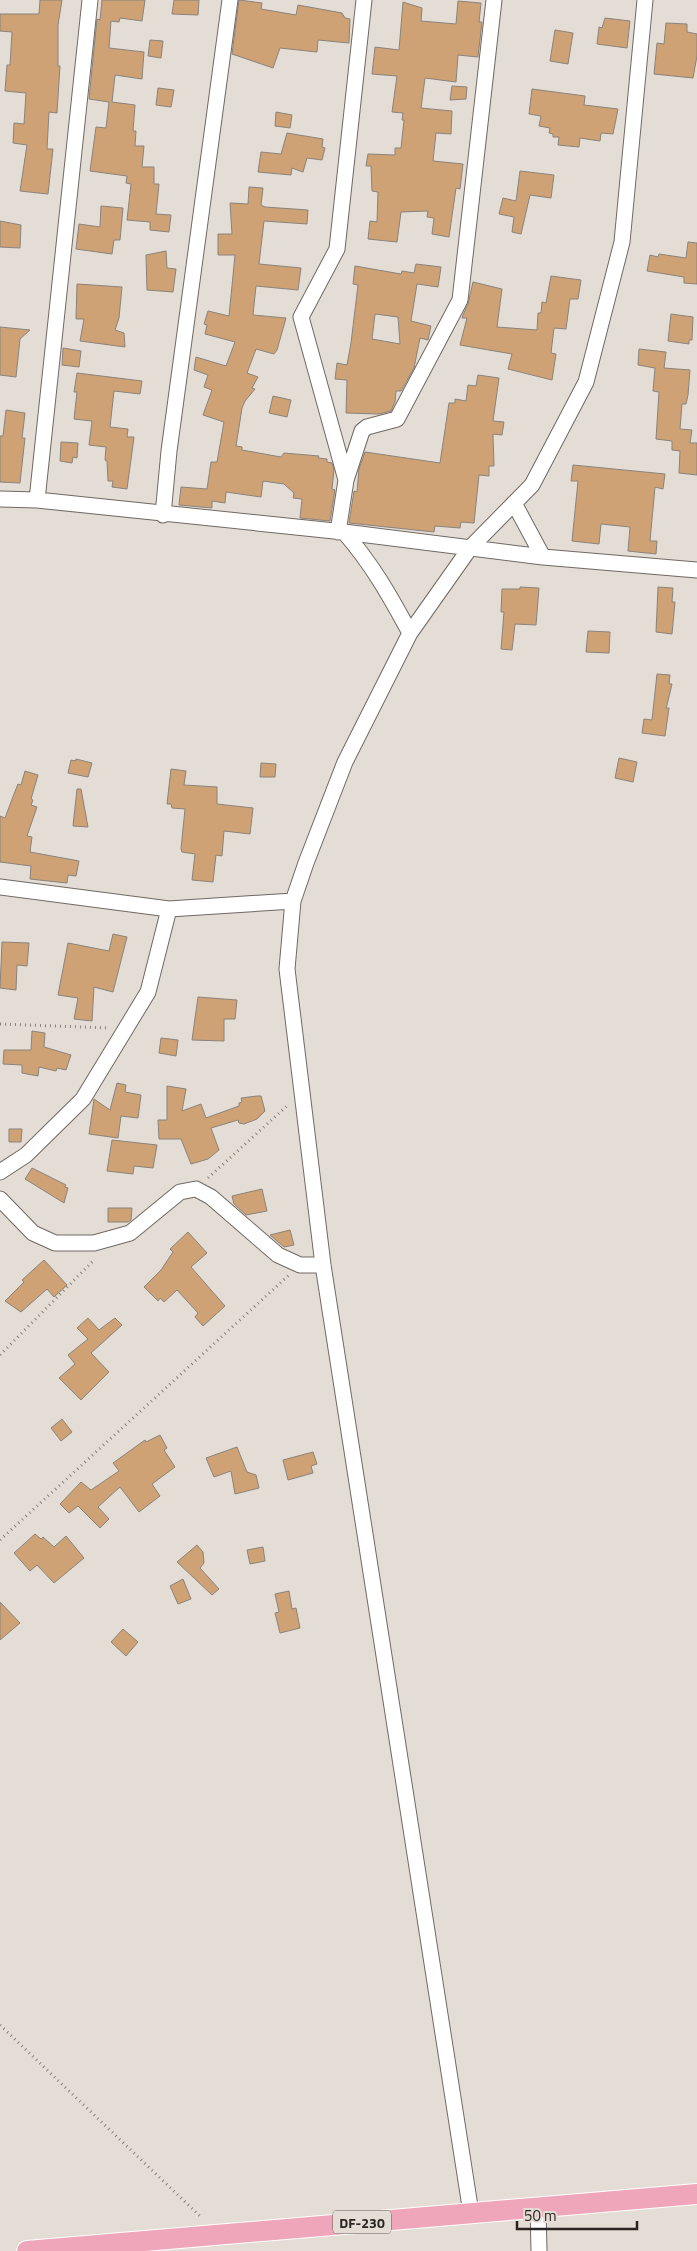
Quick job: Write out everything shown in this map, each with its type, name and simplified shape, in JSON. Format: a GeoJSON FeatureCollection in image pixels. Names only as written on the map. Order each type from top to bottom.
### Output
{"type":"FeatureCollection","features":[{"type":"Feature","properties":{"kind":"main road","name":"DF-230"},"geometry":{"type":"LineString","coordinates":[[27,2251],[697,2194]]}},
{"type":"Feature","properties":{"kind":"street"},"geometry":{"type":"LineString","coordinates":[[37,500],[90,0]]}},
{"type":"Feature","properties":{"kind":"street"},"geometry":{"type":"LineString","coordinates":[[163,515],[170,441],[230,0]]}},
{"type":"Feature","properties":{"kind":"street"},"geometry":{"type":"LineString","coordinates":[[346,480],[301,317],[337,249],[364,0]]}},
{"type":"Feature","properties":{"kind":"street"},"geometry":{"type":"LineString","coordinates":[[410,633],[385,586],[363,555],[341,532],[346,480],[362,431],[367,427],[397,419],[460,300],[494,0]]}},
{"type":"Feature","properties":{"kind":"street"},"geometry":{"type":"LineString","coordinates":[[471,2212],[323,1265],[287,969],[293,901],[345,762],[410,633],[470,548],[532,485],[586,382],[622,242],[641,1]]}},
{"type":"Feature","properties":{"kind":"street"},"geometry":{"type":"LineString","coordinates":[[0,499],[37,500],[163,515],[341,532],[543,557],[697,570]]}},
{"type":"Feature","properties":{"kind":"street"},"geometry":{"type":"LineString","coordinates":[[514,503],[543,557]]}},
{"type":"Feature","properties":{"kind":"street"},"geometry":{"type":"LineString","coordinates":[[0,887],[169,909],[293,901]]}},
{"type":"Feature","properties":{"kind":"street"},"geometry":{"type":"LineString","coordinates":[[0,1172],[26,1155],[83,1099],[148,992],[169,909]]}},
{"type":"Feature","properties":{"kind":"street"},"geometry":{"type":"LineString","coordinates":[[0,1199],[33,1233],[55,1243],[94,1243],[130,1233],[180,1192],[196,1189],[211,1197],[278,1255],[300,1265],[323,1265]]}},
{"type":"Feature","properties":{"kind":"street"},"geometry":{"type":"LineString","coordinates":[[538,2207],[539,2251]]}},
{"type":"Feature","properties":{"kind":"path"},"geometry":{"type":"LineString","coordinates":[[0,1024],[126,1028]]}},
{"type":"Feature","properties":{"kind":"path"},"geometry":{"type":"LineString","coordinates":[[196,1189],[302,1092]]}},
{"type":"Feature","properties":{"kind":"path"},"geometry":{"type":"LineString","coordinates":[[0,1355],[96,1258]]}},
{"type":"Feature","properties":{"kind":"path"},"geometry":{"type":"LineString","coordinates":[[0,1540],[300,1265]]}},
{"type":"Feature","properties":{"kind":"path"},"geometry":{"type":"LineString","coordinates":[[0,2025],[220,2234]]}},
{"type":"Feature","properties":{"kind":"building"},"geometry":{"type":"Polygon","coordinates":[[[40,0],[62,0],[58,25],[58,66],[60,66],[57,113],[49,112],[47,149],[53,149],[48,194],[20,191],[27,145],[13,143],[14,123],[24,124],[26,93],[5,91],[7,65],[10,65],[12,32],[0,31],[0,14],[39,14],[40,0]]]}},
{"type":"Feature","properties":{"kind":"building"},"geometry":{"type":"Polygon","coordinates":[[[102,0],[145,0],[142,21],[120,18],[119,22],[111,21],[109,48],[144,52],[142,79],[115,75],[112,102],[135,105],[133,131],[136,131],[135,146],[144,146],[142,167],[154,167],[154,184],[159,184],[156,214],[171,215],[169,232],[150,230],[150,222],[127,220],[131,184],[126,183],[127,176],[90,171],[96,127],[106,128],[109,102],[89,99],[97,19],[100,20],[102,0]]]}},
{"type":"Feature","properties":{"kind":"building"},"geometry":{"type":"Polygon","coordinates":[[[174,0],[199,0],[198,15],[172,14],[174,0]]]}},
{"type":"Feature","properties":{"kind":"building"},"geometry":{"type":"Polygon","coordinates":[[[239,0],[262,3],[261,9],[296,15],[298,5],[342,13],[345,18],[350,19],[349,43],[318,40],[317,52],[280,48],[273,68],[232,54],[239,0]]]}},
{"type":"Feature","properties":{"kind":"building"},"geometry":{"type":"Polygon","coordinates":[[[458,1],[481,3],[479,22],[482,22],[478,57],[458,55],[456,82],[425,78],[421,108],[452,111],[451,134],[436,133],[433,161],[463,164],[460,189],[456,188],[449,237],[432,234],[434,218],[427,217],[428,211],[401,212],[397,242],[368,239],[370,221],[377,222],[378,192],[372,191],[371,166],[366,166],[368,154],[395,155],[395,148],[401,148],[404,120],[402,120],[403,113],[392,112],[397,76],[372,74],[375,47],[399,50],[403,2],[422,8],[421,21],[456,24],[458,1]]]}},
{"type":"Feature","properties":{"kind":"building"},"geometry":{"type":"Polygon","coordinates":[[[605,18],[630,21],[627,48],[597,44],[599,27],[602,28],[605,18]]]}},
{"type":"Feature","properties":{"kind":"building"},"geometry":{"type":"Polygon","coordinates":[[[666,23],[687,24],[687,32],[697,34],[697,56],[693,78],[654,74],[657,43],[664,44],[666,23]]]}},
{"type":"Feature","properties":{"kind":"building"},"geometry":{"type":"Polygon","coordinates":[[[555,30],[573,33],[568,64],[550,61],[555,30]]]}},
{"type":"Feature","properties":{"kind":"building"},"geometry":{"type":"Polygon","coordinates":[[[150,40],[163,41],[161,58],[148,56],[150,40]]]}},
{"type":"Feature","properties":{"kind":"building"},"geometry":{"type":"Polygon","coordinates":[[[452,86],[467,87],[466,99],[450,100],[452,86]]]}},
{"type":"Feature","properties":{"kind":"building"},"geometry":{"type":"Polygon","coordinates":[[[158,88],[174,90],[171,107],[156,105],[158,88]]]}},
{"type":"Feature","properties":{"kind":"building"},"geometry":{"type":"Polygon","coordinates":[[[532,89],[585,96],[584,105],[618,109],[613,134],[601,133],[600,141],[580,138],[579,147],[558,145],[559,137],[553,137],[553,134],[549,133],[550,128],[539,126],[541,116],[529,114],[532,89]]]}},
{"type":"Feature","properties":{"kind":"building"},"geometry":{"type":"Polygon","coordinates":[[[276,112],[292,115],[290,128],[275,126],[276,112]]]}},
{"type":"Feature","properties":{"kind":"building"},"geometry":{"type":"Polygon","coordinates":[[[287,133],[323,139],[322,147],[325,148],[322,160],[307,158],[303,172],[292,168],[291,175],[258,172],[261,152],[281,154],[287,133]]]}},
{"type":"Feature","properties":{"kind":"building"},"geometry":{"type":"Polygon","coordinates":[[[520,171],[554,175],[551,198],[530,195],[521,234],[512,232],[514,217],[499,214],[503,198],[516,201],[520,171]]]}},
{"type":"Feature","properties":{"kind":"building"},"geometry":{"type":"Polygon","coordinates":[[[249,187],[263,188],[261,205],[265,207],[308,210],[307,224],[264,221],[259,264],[301,268],[298,290],[256,286],[253,315],[286,318],[277,350],[274,354],[256,349],[247,373],[258,377],[252,388],[255,389],[242,408],[236,446],[242,447],[242,450],[281,457],[284,453],[319,456],[318,458],[327,459],[327,462],[332,463],[334,470],[332,489],[335,490],[330,521],[300,518],[302,499],[293,498],[294,493],[284,484],[263,481],[261,497],[226,492],[225,503],[212,501],[212,508],[179,505],[181,487],[207,489],[211,462],[217,462],[224,422],[203,415],[212,390],[204,387],[208,375],[194,370],[196,357],[226,366],[235,342],[205,334],[207,325],[204,324],[208,311],[229,316],[235,255],[218,255],[218,234],[232,234],[230,203],[248,204],[249,187]]]}},
{"type":"Feature","properties":{"kind":"building"},"geometry":{"type":"Polygon","coordinates":[[[101,206],[123,208],[120,240],[114,240],[112,254],[76,249],[79,224],[100,227],[101,206]]]}},
{"type":"Feature","properties":{"kind":"building"},"geometry":{"type":"Polygon","coordinates":[[[0,221],[21,225],[20,248],[0,247],[0,221]]]}},
{"type":"Feature","properties":{"kind":"building"},"geometry":{"type":"Polygon","coordinates":[[[688,242],[697,243],[697,284],[684,283],[684,277],[647,271],[650,255],[658,257],[659,254],[686,258],[688,242]]]}},
{"type":"Feature","properties":{"kind":"building"},"geometry":{"type":"Polygon","coordinates":[[[166,251],[167,268],[176,269],[173,292],[147,290],[146,255],[166,251]]]}},
{"type":"Feature","properties":{"kind":"building"},"geometry":{"type":"Polygon","coordinates":[[[416,264],[441,267],[438,287],[417,284],[411,321],[431,326],[428,340],[420,338],[414,368],[401,391],[396,391],[395,402],[391,411],[379,414],[346,413],[347,380],[335,379],[337,363],[347,365],[351,343],[358,285],[353,284],[355,266],[401,274],[402,271],[414,273],[416,264]],[[375,314],[372,339],[400,344],[398,317],[375,314]]]}},
{"type":"Feature","properties":{"kind":"building"},"geometry":{"type":"Polygon","coordinates":[[[551,276],[581,280],[578,299],[570,299],[566,329],[554,328],[551,353],[556,354],[552,380],[508,369],[512,354],[460,345],[467,318],[462,318],[468,304],[473,282],[502,289],[497,327],[537,330],[538,313],[541,313],[542,302],[546,303],[551,276]]]}},
{"type":"Feature","properties":{"kind":"building"},"geometry":{"type":"Polygon","coordinates":[[[77,284],[122,287],[119,318],[115,330],[124,333],[125,347],[80,341],[84,319],[76,319],[77,284]]]}},
{"type":"Feature","properties":{"kind":"building"},"geometry":{"type":"Polygon","coordinates":[[[671,314],[693,317],[692,340],[689,340],[689,344],[668,341],[671,314]]]}},
{"type":"Feature","properties":{"kind":"building"},"geometry":{"type":"Polygon","coordinates":[[[0,327],[30,330],[20,339],[16,377],[0,375],[0,327]]]}},
{"type":"Feature","properties":{"kind":"building"},"geometry":{"type":"Polygon","coordinates":[[[63,348],[81,351],[79,367],[62,365],[63,348]]]}},
{"type":"Feature","properties":{"kind":"building"},"geometry":{"type":"Polygon","coordinates":[[[639,349],[666,352],[664,368],[690,370],[686,404],[682,404],[680,429],[692,430],[690,443],[697,443],[697,475],[679,473],[680,451],[672,450],[672,441],[656,439],[659,392],[653,391],[655,368],[638,365],[639,349]]]}},
{"type":"Feature","properties":{"kind":"building"},"geometry":{"type":"Polygon","coordinates":[[[77,373],[142,381],[140,394],[114,391],[110,427],[128,429],[127,437],[134,437],[127,489],[112,487],[113,481],[108,481],[107,461],[105,460],[106,447],[89,445],[92,421],[74,419],[77,392],[74,392],[77,373]]]}},
{"type":"Feature","properties":{"kind":"building"},"geometry":{"type":"Polygon","coordinates":[[[478,375],[499,378],[493,421],[504,422],[502,435],[493,434],[494,466],[489,466],[489,476],[479,475],[474,523],[461,522],[460,528],[435,526],[434,532],[349,523],[354,491],[357,492],[359,469],[365,452],[440,463],[449,403],[455,403],[455,399],[466,401],[468,385],[476,386],[478,375]]]}},
{"type":"Feature","properties":{"kind":"building"},"geometry":{"type":"Polygon","coordinates":[[[273,396],[291,400],[287,417],[269,413],[273,396]]]}},
{"type":"Feature","properties":{"kind":"building"},"geometry":{"type":"Polygon","coordinates":[[[6,410],[25,413],[22,438],[25,438],[20,483],[0,482],[0,436],[3,436],[6,410]]]}},
{"type":"Feature","properties":{"kind":"building"},"geometry":{"type":"Polygon","coordinates":[[[61,442],[78,443],[77,458],[73,457],[72,463],[60,461],[61,442]]]}},
{"type":"Feature","properties":{"kind":"building"},"geometry":{"type":"Polygon","coordinates":[[[573,465],[665,474],[663,489],[655,487],[650,541],[657,541],[656,554],[628,551],[630,527],[601,524],[599,544],[572,541],[578,481],[571,481],[573,465]]]}},
{"type":"Feature","properties":{"kind":"building"},"geometry":{"type":"Polygon","coordinates":[[[520,587],[539,588],[536,625],[515,624],[512,650],[501,649],[504,612],[501,612],[502,589],[520,589],[520,587]]]}},
{"type":"Feature","properties":{"kind":"building"},"geometry":{"type":"Polygon","coordinates":[[[658,587],[673,588],[672,602],[675,602],[672,634],[656,632],[658,587]]]}},
{"type":"Feature","properties":{"kind":"building"},"geometry":{"type":"Polygon","coordinates":[[[588,631],[610,632],[609,653],[586,652],[588,631]]]}},
{"type":"Feature","properties":{"kind":"building"},"geometry":{"type":"Polygon","coordinates":[[[657,674],[670,675],[669,684],[672,684],[666,708],[669,708],[665,736],[642,733],[644,719],[652,720],[657,674]]]}},
{"type":"Feature","properties":{"kind":"building"},"geometry":{"type":"Polygon","coordinates":[[[619,758],[637,762],[633,782],[615,778],[619,758]]]}},
{"type":"Feature","properties":{"kind":"building"},"geometry":{"type":"Polygon","coordinates":[[[76,759],[92,763],[88,777],[68,773],[71,760],[76,761],[76,759]]]}},
{"type":"Feature","properties":{"kind":"building"},"geometry":{"type":"Polygon","coordinates":[[[261,763],[276,764],[275,777],[260,777],[261,763]]]}},
{"type":"Feature","properties":{"kind":"building"},"geometry":{"type":"Polygon","coordinates":[[[171,769],[186,771],[184,785],[217,787],[217,804],[253,808],[250,834],[224,831],[222,856],[216,855],[213,882],[192,880],[195,854],[182,852],[181,849],[185,809],[172,808],[171,804],[167,804],[171,769]]]}},
{"type":"Feature","properties":{"kind":"building"},"geometry":{"type":"Polygon","coordinates":[[[25,771],[38,775],[31,799],[33,800],[31,805],[37,807],[27,836],[32,837],[30,852],[79,861],[76,876],[68,875],[67,883],[30,879],[31,866],[0,862],[0,816],[5,818],[18,784],[21,785],[25,771]]]}},
{"type":"Feature","properties":{"kind":"building"},"geometry":{"type":"Polygon","coordinates":[[[77,789],[81,789],[88,827],[73,826],[77,789]]]}},
{"type":"Feature","properties":{"kind":"building"},"geometry":{"type":"Polygon","coordinates":[[[113,934],[127,937],[113,992],[94,987],[92,1021],[74,1019],[78,998],[58,995],[68,943],[109,951],[113,934]]]}},
{"type":"Feature","properties":{"kind":"building"},"geometry":{"type":"Polygon","coordinates":[[[2,942],[29,943],[27,966],[17,965],[16,990],[0,988],[2,942]]]}},
{"type":"Feature","properties":{"kind":"building"},"geometry":{"type":"Polygon","coordinates":[[[198,997],[237,1000],[235,1019],[224,1019],[224,1041],[192,1040],[198,997]]]}},
{"type":"Feature","properties":{"kind":"building"},"geometry":{"type":"Polygon","coordinates":[[[32,1031],[45,1033],[44,1047],[71,1055],[66,1070],[57,1068],[56,1071],[39,1067],[38,1076],[22,1073],[22,1065],[3,1064],[4,1050],[31,1050],[32,1031]]]}},
{"type":"Feature","properties":{"kind":"building"},"geometry":{"type":"Polygon","coordinates":[[[161,1038],[178,1040],[176,1056],[159,1053],[161,1038]]]}},
{"type":"Feature","properties":{"kind":"building"},"geometry":{"type":"Polygon","coordinates":[[[117,1083],[126,1085],[125,1092],[141,1095],[138,1118],[121,1116],[118,1138],[89,1134],[94,1099],[110,1110],[117,1083]]]}},
{"type":"Feature","properties":{"kind":"building"},"geometry":{"type":"Polygon","coordinates":[[[167,1086],[186,1089],[182,1111],[201,1104],[206,1118],[239,1106],[239,1103],[242,1102],[241,1098],[257,1096],[261,1096],[265,1111],[257,1119],[244,1124],[239,1123],[238,1120],[211,1128],[219,1150],[208,1159],[191,1164],[181,1139],[159,1139],[158,1120],[167,1120],[167,1086]]]}},
{"type":"Feature","properties":{"kind":"building"},"geometry":{"type":"Polygon","coordinates":[[[9,1129],[22,1129],[21,1142],[9,1142],[9,1129]]]}},
{"type":"Feature","properties":{"kind":"building"},"geometry":{"type":"Polygon","coordinates":[[[112,1140],[157,1145],[153,1168],[134,1166],[133,1174],[107,1171],[112,1140]]]}},
{"type":"Feature","properties":{"kind":"building"},"geometry":{"type":"Polygon","coordinates":[[[32,1168],[66,1185],[65,1187],[68,1188],[64,1203],[25,1179],[32,1168]]]}},
{"type":"Feature","properties":{"kind":"building"},"geometry":{"type":"Polygon","coordinates":[[[262,1189],[267,1211],[246,1215],[234,1204],[232,1196],[262,1189]]]}},
{"type":"Feature","properties":{"kind":"building"},"geometry":{"type":"Polygon","coordinates":[[[108,1208],[132,1208],[131,1220],[128,1222],[108,1222],[108,1208]]]}},
{"type":"Feature","properties":{"kind":"building"},"geometry":{"type":"Polygon","coordinates":[[[290,1230],[294,1245],[284,1247],[270,1235],[290,1230]]]}},
{"type":"Feature","properties":{"kind":"building"},"geometry":{"type":"Polygon","coordinates":[[[188,1232],[207,1253],[191,1267],[225,1306],[203,1326],[195,1317],[198,1313],[177,1290],[164,1302],[160,1298],[158,1301],[144,1287],[161,1270],[173,1252],[170,1249],[188,1232]]]}},
{"type":"Feature","properties":{"kind":"building"},"geometry":{"type":"Polygon","coordinates":[[[44,1260],[67,1285],[54,1297],[47,1289],[21,1312],[5,1301],[24,1282],[22,1280],[44,1260]]]}},
{"type":"Feature","properties":{"kind":"building"},"geometry":{"type":"Polygon","coordinates":[[[88,1318],[99,1330],[115,1318],[122,1325],[91,1353],[109,1372],[81,1400],[59,1378],[75,1364],[68,1355],[88,1339],[77,1328],[88,1318]]]}},
{"type":"Feature","properties":{"kind":"building"},"geometry":{"type":"Polygon","coordinates":[[[62,1419],[72,1432],[61,1441],[51,1428],[62,1419]]]}},
{"type":"Feature","properties":{"kind":"building"},"geometry":{"type":"Polygon","coordinates":[[[160,1435],[167,1448],[164,1450],[175,1467],[152,1484],[160,1496],[139,1512],[120,1487],[98,1507],[109,1519],[100,1528],[78,1506],[69,1513],[60,1504],[81,1482],[91,1490],[119,1471],[113,1463],[145,1440],[146,1442],[160,1435]]]}},
{"type":"Feature","properties":{"kind":"building"},"geometry":{"type":"Polygon","coordinates":[[[237,1447],[247,1472],[256,1475],[259,1488],[235,1494],[231,1471],[214,1477],[206,1458],[237,1447]]]}},
{"type":"Feature","properties":{"kind":"building"},"geometry":{"type":"Polygon","coordinates":[[[313,1452],[317,1464],[311,1466],[313,1473],[288,1480],[283,1460],[313,1452]]]}},
{"type":"Feature","properties":{"kind":"building"},"geometry":{"type":"Polygon","coordinates":[[[35,1534],[41,1539],[43,1537],[54,1547],[66,1536],[84,1558],[54,1583],[37,1565],[30,1571],[14,1553],[35,1534]]]}},
{"type":"Feature","properties":{"kind":"building"},"geometry":{"type":"Polygon","coordinates":[[[197,1545],[203,1552],[204,1563],[200,1568],[219,1589],[212,1595],[177,1562],[197,1545]]]}},
{"type":"Feature","properties":{"kind":"building"},"geometry":{"type":"Polygon","coordinates":[[[263,1547],[265,1561],[250,1564],[247,1550],[263,1547]]]}},
{"type":"Feature","properties":{"kind":"building"},"geometry":{"type":"Polygon","coordinates":[[[183,1579],[191,1599],[178,1604],[170,1586],[183,1579]]]}},
{"type":"Feature","properties":{"kind":"building"},"geometry":{"type":"Polygon","coordinates":[[[289,1591],[292,1609],[296,1608],[300,1628],[280,1633],[275,1613],[279,1612],[275,1594],[289,1591]]]}},
{"type":"Feature","properties":{"kind":"building"},"geometry":{"type":"Polygon","coordinates":[[[0,1602],[20,1623],[0,1640],[0,1602]]]}},
{"type":"Feature","properties":{"kind":"building"},"geometry":{"type":"Polygon","coordinates":[[[123,1629],[138,1642],[126,1656],[111,1642],[123,1629]]]}}]}
